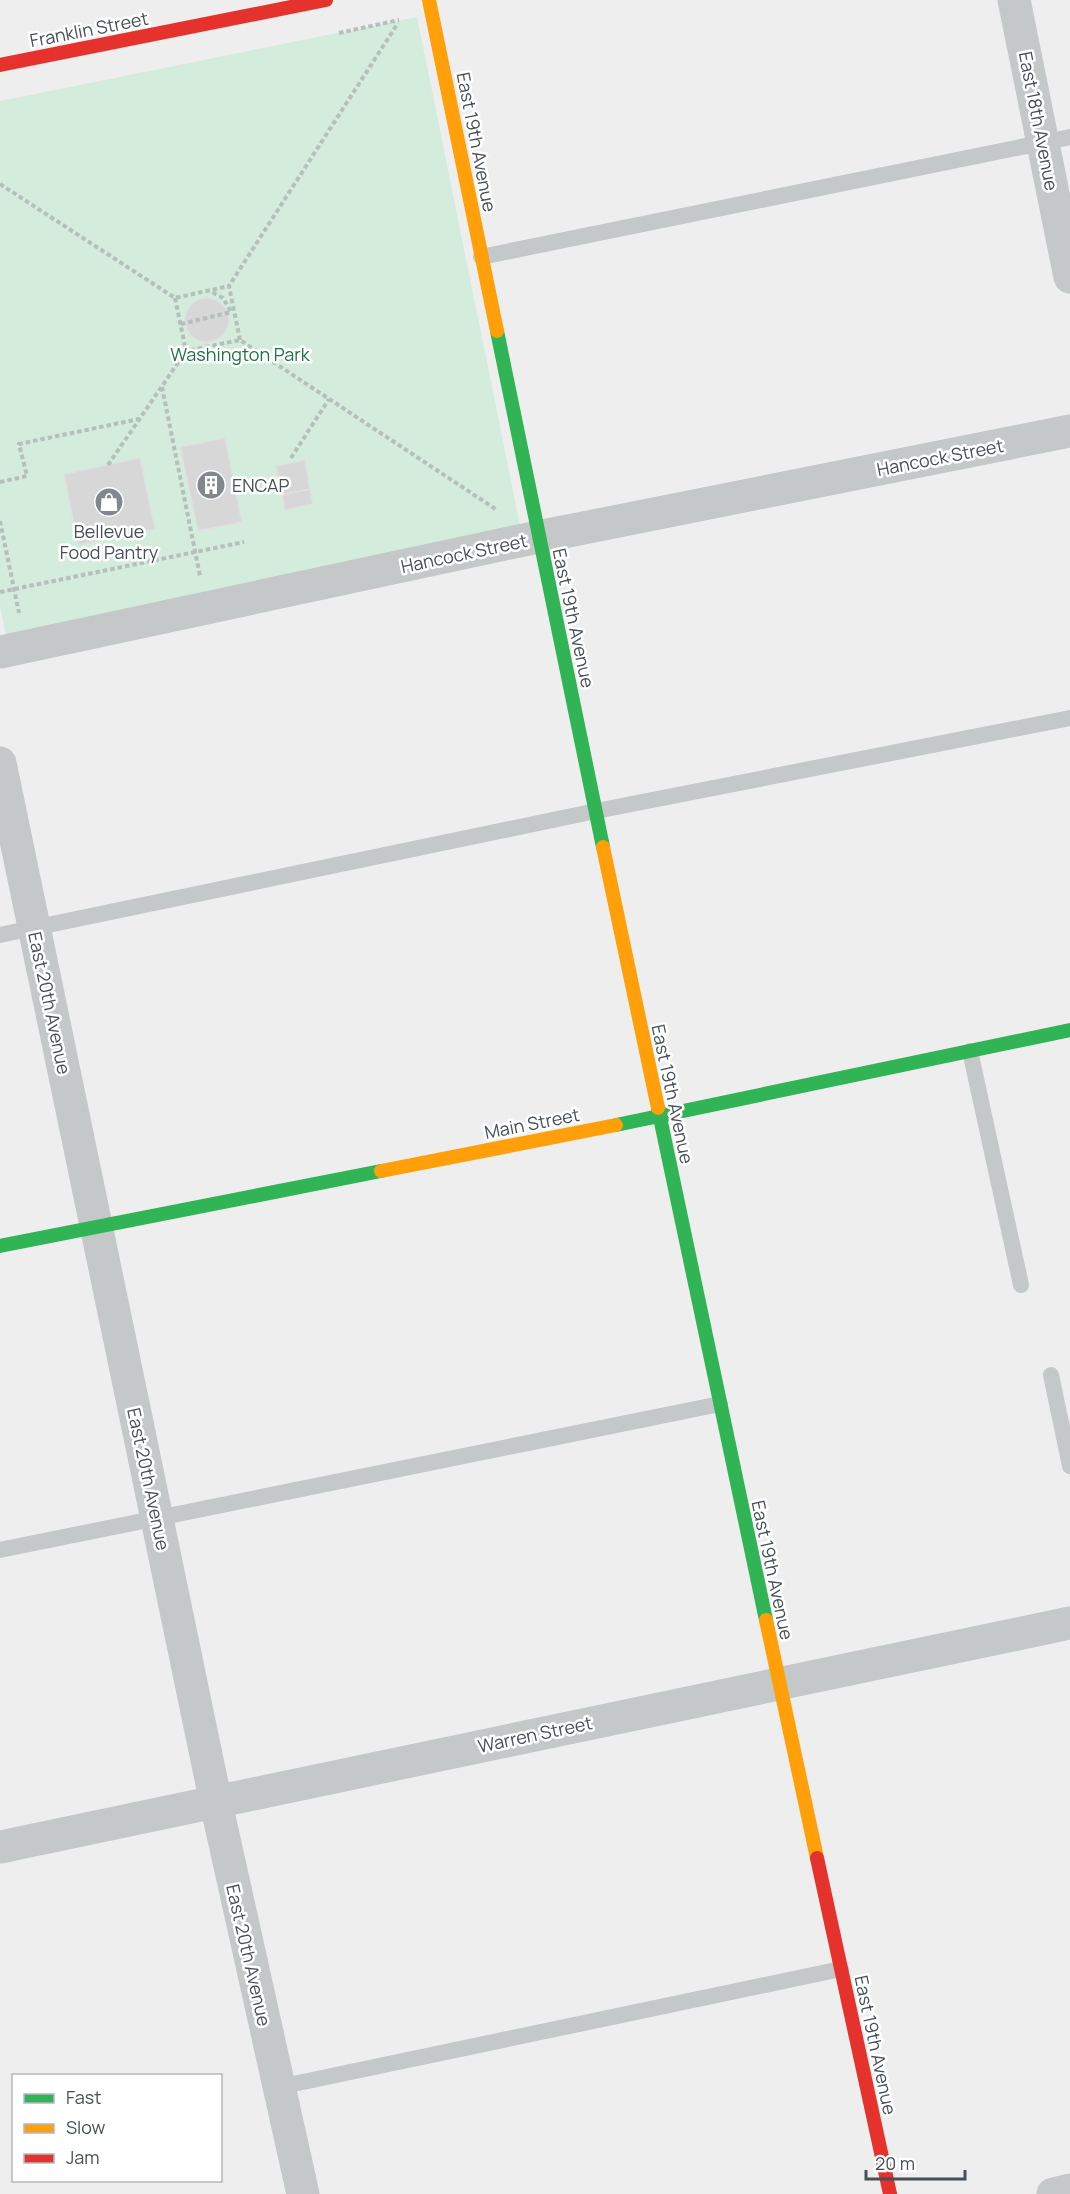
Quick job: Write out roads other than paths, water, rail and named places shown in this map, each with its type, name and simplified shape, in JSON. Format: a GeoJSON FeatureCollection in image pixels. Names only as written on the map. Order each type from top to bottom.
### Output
{"type":"FeatureCollection","features":[{"type":"Feature","properties":{"kind":"street","name":"Franklin Street"},"geometry":{"type":"LineString","coordinates":[[0,65],[326,0]]}},
{"type":"Feature","properties":{"kind":"street","name":"East 19th Avenue"},"geometry":{"type":"LineString","coordinates":[[429,0],[538,537],[778,1683],[890,2194]]}},
{"type":"Feature","properties":{"kind":"street","name":"East 18th Avenue"},"geometry":{"type":"LineString","coordinates":[[1014,0],[1056,139],[1070,277]]}},
{"type":"Feature","properties":{"kind":"street","name":"Hancock Street"},"geometry":{"type":"LineString","coordinates":[[0,652],[538,537],[1070,432]]}},
{"type":"Feature","properties":{"kind":"street","name":"East 20th Avenue"},"geometry":{"type":"LineString","coordinates":[[0,763],[216,1803],[303,2194]]}},
{"type":"Feature","properties":{"kind":"street","name":"Main Street"},"geometry":{"type":"LineString","coordinates":[[0,1246],[660,1116],[1070,1030]]}},
{"type":"Feature","properties":{"kind":"street","name":"Warren Street"},"geometry":{"type":"LineString","coordinates":[[0,1847],[1070,1623]]}},
{"type":"Feature","properties":{"kind":"street"},"geometry":{"type":"LineString","coordinates":[[1053,2194],[1070,2190]]}},
{"type":"Feature","properties":{"kind":"lane"},"geometry":{"type":"LineString","coordinates":[[481,257],[1056,139]]}},
{"type":"Feature","properties":{"kind":"lane"},"geometry":{"type":"LineString","coordinates":[[0,935],[596,812],[1070,718]]}},
{"type":"Feature","properties":{"kind":"lane"},"geometry":{"type":"LineString","coordinates":[[970,1051],[1021,1285]]}},
{"type":"Feature","properties":{"kind":"lane"},"geometry":{"type":"LineString","coordinates":[[1051,1375],[1070,1466]]}},
{"type":"Feature","properties":{"kind":"lane"},"geometry":{"type":"LineString","coordinates":[[0,1550],[720,1404]]}},
{"type":"Feature","properties":{"kind":"lane"},"geometry":{"type":"LineString","coordinates":[[279,2087],[841,1969]]}},
{"type":"Feature","properties":{"kind":"place","name":"ENCAP"},"geometry":{"type":"Point","coordinates":[211,485]}},
{"type":"Feature","properties":{"kind":"place","name":"Bellevue Food Pantry"},"geometry":{"type":"Point","coordinates":[109,502]}},
{"type":"Feature","properties":{"kind":"park label","name":"Washington Park"},"geometry":{"type":"Point","coordinates":[240,354]}}]}
